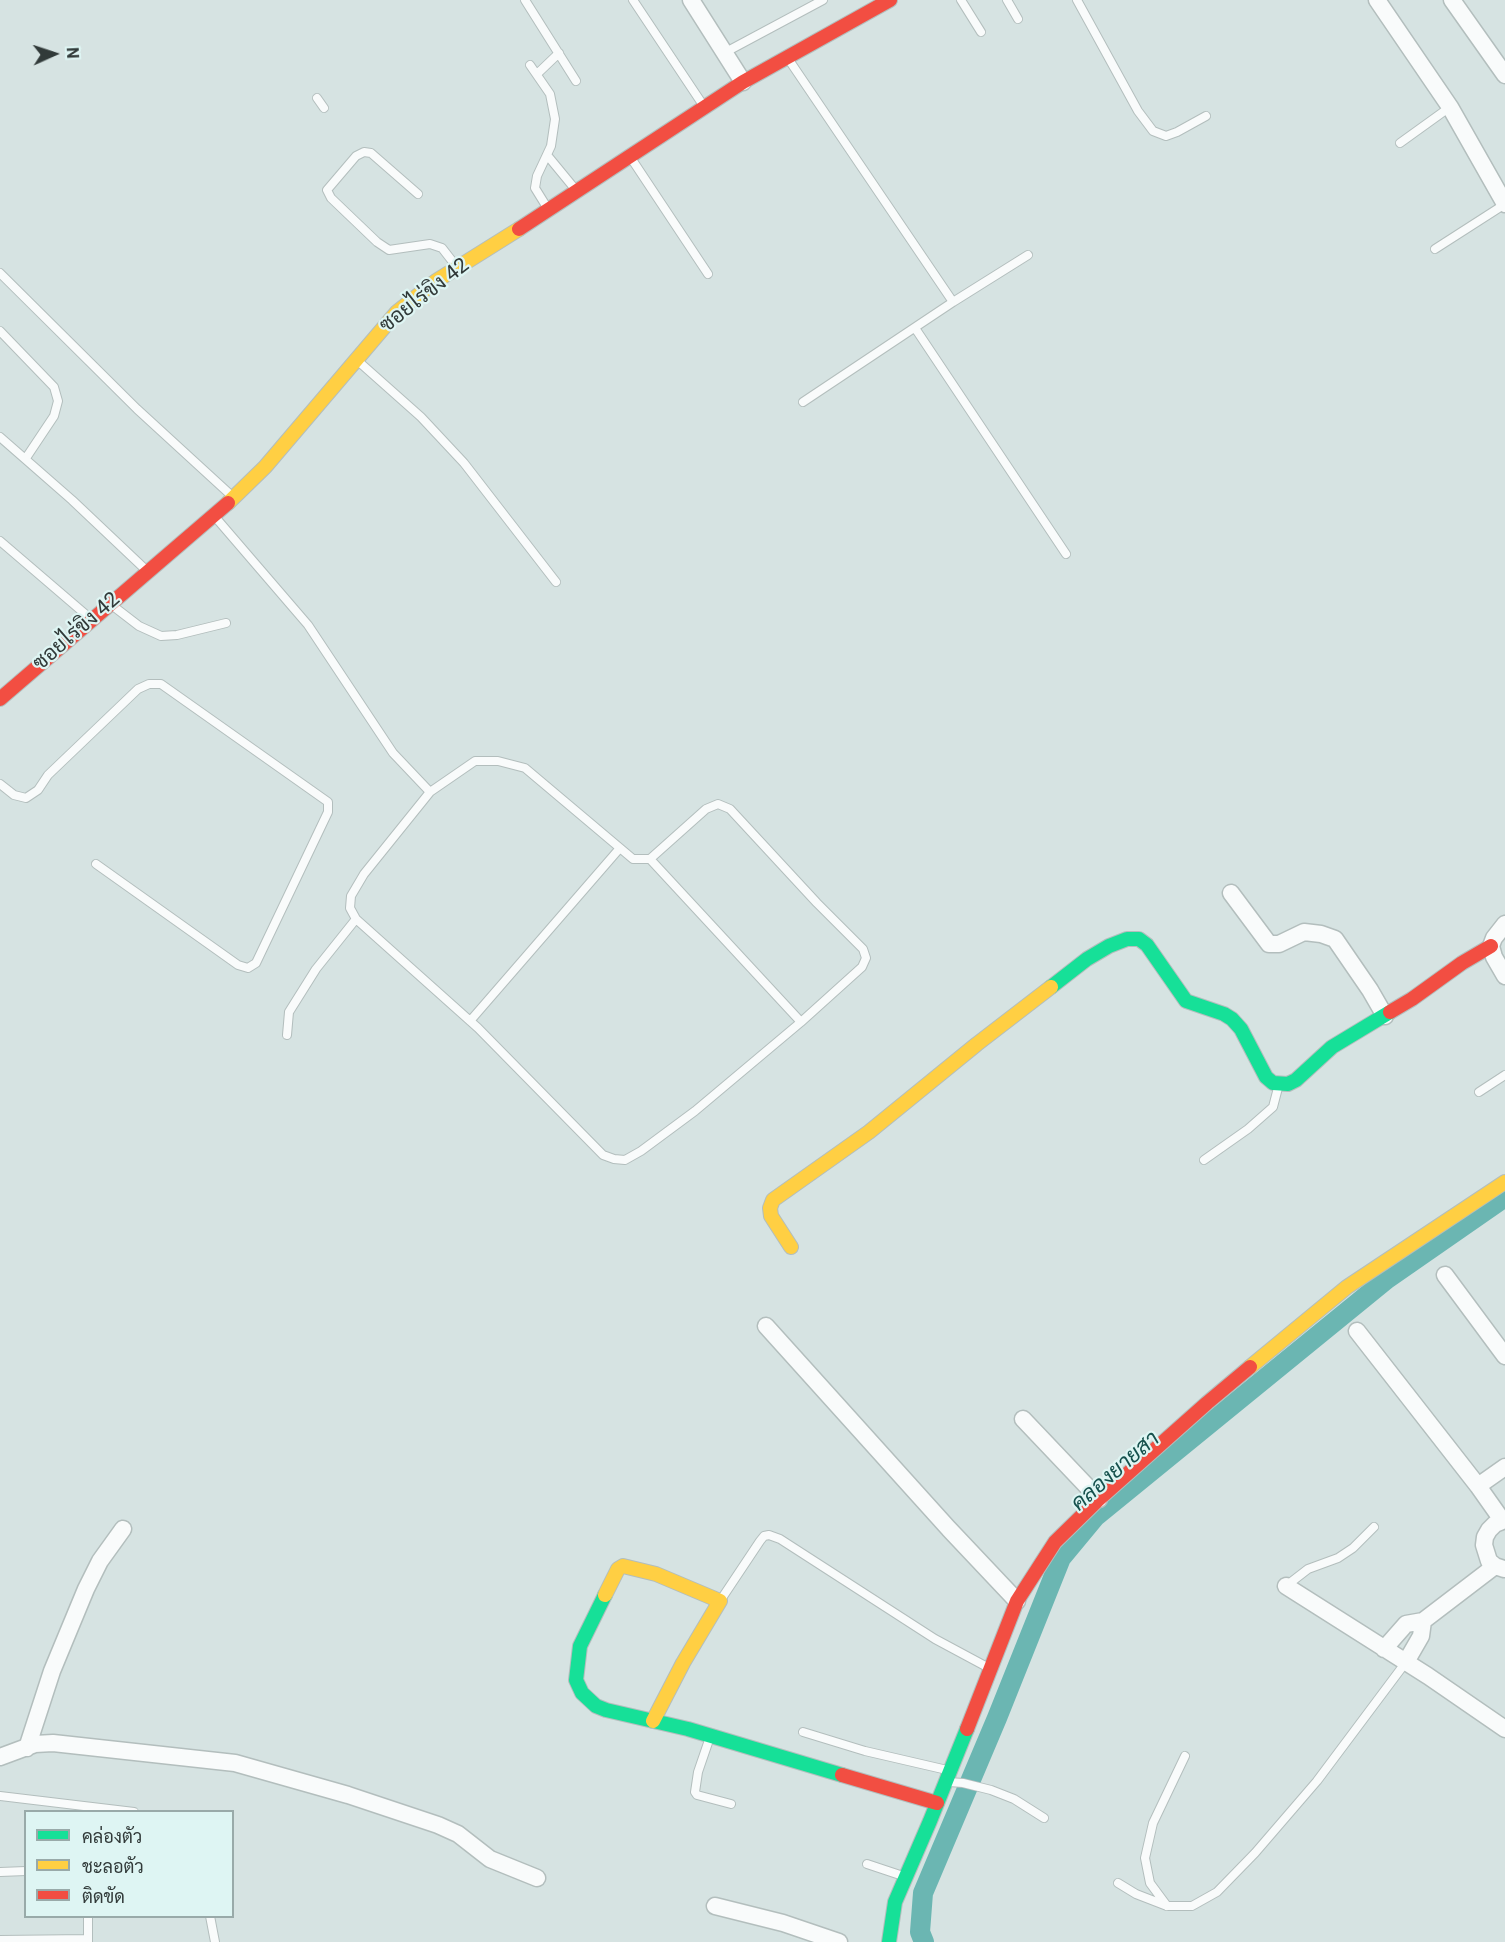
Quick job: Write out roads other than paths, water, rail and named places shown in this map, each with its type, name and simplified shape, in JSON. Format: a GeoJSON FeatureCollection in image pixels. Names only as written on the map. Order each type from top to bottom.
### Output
{"type":"FeatureCollection","features":[{"type":"Feature","properties":{"kind":"street"},"geometry":{"type":"LineString","coordinates":[[691,0],[742,82]]}},
{"type":"Feature","properties":{"kind":"street","name":"ซอยไร่ขิง 42"},"geometry":{"type":"LineString","coordinates":[[0,699],[234,498],[265,466],[397,312],[436,281],[549,210],[742,82],[888,0]]}},
{"type":"Feature","properties":{"kind":"street"},"geometry":{"type":"LineString","coordinates":[[1377,0],[1450,107],[1505,204]]}},
{"type":"Feature","properties":{"kind":"street"},"geometry":{"type":"LineString","coordinates":[[1452,0],[1505,75]]}},
{"type":"Feature","properties":{"kind":"street"},"geometry":{"type":"LineString","coordinates":[[1231,893],[1269,944],[1280,944],[1304,932],[1322,934],[1335,939],[1385,1016]]}},
{"type":"Feature","properties":{"kind":"street"},"geometry":{"type":"LineString","coordinates":[[1505,924],[1491,946],[1494,957],[1505,976]]}},
{"type":"Feature","properties":{"kind":"street"},"geometry":{"type":"LineString","coordinates":[[791,1247],[771,1216],[770,1208],[773,1200],[869,1132],[1087,959],[1109,946],[1127,939],[1139,939],[1147,945],[1186,1001],[1232,1019],[1241,1029],[1266,1077],[1273,1083],[1288,1084],[1296,1080],[1332,1047],[1385,1016],[1491,946]]}},
{"type":"Feature","properties":{"kind":"street"},"geometry":{"type":"LineString","coordinates":[[889,1942],[895,1902],[1017,1601],[1055,1542],[1099,1499],[1207,1403],[1347,1287],[1505,1182]]}},
{"type":"Feature","properties":{"kind":"street"},"geometry":{"type":"LineString","coordinates":[[1445,1275],[1505,1356]]}},
{"type":"Feature","properties":{"kind":"street"},"geometry":{"type":"LineString","coordinates":[[766,1326],[949,1530],[1017,1601]]}},
{"type":"Feature","properties":{"kind":"street"},"geometry":{"type":"LineString","coordinates":[[1357,1331],[1504,1520],[1494,1524],[1485,1537],[1485,1553],[1489,1561],[1500,1568],[1422,1621],[1406,1624],[1384,1649]]}},
{"type":"Feature","properties":{"kind":"street"},"geometry":{"type":"LineString","coordinates":[[1023,1419],[1099,1499]]}},
{"type":"Feature","properties":{"kind":"street"},"geometry":{"type":"LineString","coordinates":[[1478,1486],[1505,1467]]}},
{"type":"Feature","properties":{"kind":"street"},"geometry":{"type":"LineString","coordinates":[[27,1748],[52,1671],[86,1589],[99,1561],[123,1529]]}},
{"type":"Feature","properties":{"kind":"street"},"geometry":{"type":"LineString","coordinates":[[653,1721],[683,1663],[720,1602],[695,1589],[656,1574],[623,1566],[618,1569],[580,1647],[576,1680],[582,1693],[596,1706],[764,1751],[937,1803]]}},
{"type":"Feature","properties":{"kind":"street"},"geometry":{"type":"LineString","coordinates":[[1286,1586],[1406,1662],[1505,1729]]}},
{"type":"Feature","properties":{"kind":"street"},"geometry":{"type":"LineString","coordinates":[[1406,1662],[1421,1636],[1422,1621]]}},
{"type":"Feature","properties":{"kind":"street"},"geometry":{"type":"LineString","coordinates":[[0,1757],[35,1744],[53,1743],[235,1763],[348,1795],[438,1825],[458,1834],[490,1859],[537,1878]]}},
{"type":"Feature","properties":{"kind":"street"},"geometry":{"type":"LineString","coordinates":[[716,1906],[783,1923],[839,1942]]}},
{"type":"Feature","properties":{"kind":"lane"},"geometry":{"type":"LineString","coordinates":[[525,0],[576,81]]}},
{"type":"Feature","properties":{"kind":"lane"},"geometry":{"type":"LineString","coordinates":[[633,0],[704,107]]}},
{"type":"Feature","properties":{"kind":"lane"},"geometry":{"type":"LineString","coordinates":[[724,52],[823,0]]}},
{"type":"Feature","properties":{"kind":"lane"},"geometry":{"type":"LineString","coordinates":[[961,0],[981,32]]}},
{"type":"Feature","properties":{"kind":"lane"},"geometry":{"type":"LineString","coordinates":[[1007,0],[1018,19]]}},
{"type":"Feature","properties":{"kind":"lane"},"geometry":{"type":"LineString","coordinates":[[1077,0],[1138,111],[1153,131],[1166,135],[1172,134],[1206,116]]}},
{"type":"Feature","properties":{"kind":"lane"},"geometry":{"type":"LineString","coordinates":[[537,74],[559,53]]}},
{"type":"Feature","properties":{"kind":"lane"},"geometry":{"type":"LineString","coordinates":[[787,57],[953,302]]}},
{"type":"Feature","properties":{"kind":"lane"},"geometry":{"type":"LineString","coordinates":[[530,65],[550,94],[555,119],[551,146],[537,176],[535,188],[549,210]]}},
{"type":"Feature","properties":{"kind":"lane"},"geometry":{"type":"LineString","coordinates":[[317,98],[324,108]]}},
{"type":"Feature","properties":{"kind":"lane"},"geometry":{"type":"LineString","coordinates":[[1400,143],[1450,107]]}},
{"type":"Feature","properties":{"kind":"lane"},"geometry":{"type":"LineString","coordinates":[[418,194],[371,153],[364,152],[356,156],[327,190],[331,198],[377,242],[389,250],[430,244],[442,248],[457,267]]}},
{"type":"Feature","properties":{"kind":"lane"},"geometry":{"type":"LineString","coordinates":[[547,155],[576,191]]}},
{"type":"Feature","properties":{"kind":"lane"},"geometry":{"type":"LineString","coordinates":[[630,155],[708,274]]}},
{"type":"Feature","properties":{"kind":"lane"},"geometry":{"type":"LineString","coordinates":[[1435,249],[1505,204]]}},
{"type":"Feature","properties":{"kind":"lane"},"geometry":{"type":"LineString","coordinates":[[803,402],[1028,255]]}},
{"type":"Feature","properties":{"kind":"lane"},"geometry":{"type":"LineString","coordinates":[[0,273],[137,409],[234,498]]}},
{"type":"Feature","properties":{"kind":"lane"},"geometry":{"type":"LineString","coordinates":[[915,328],[1066,554]]}},
{"type":"Feature","properties":{"kind":"lane"},"geometry":{"type":"LineString","coordinates":[[0,332],[54,387],[58,401],[54,416],[26,458]]}},
{"type":"Feature","properties":{"kind":"lane"},"geometry":{"type":"LineString","coordinates":[[355,359],[421,417],[464,463],[556,582]]}},
{"type":"Feature","properties":{"kind":"lane"},"geometry":{"type":"LineString","coordinates":[[0,436],[148,572]]}},
{"type":"Feature","properties":{"kind":"lane"},"geometry":{"type":"LineString","coordinates":[[214,515],[308,625],[393,753],[430,792]]}},
{"type":"Feature","properties":{"kind":"lane"},"geometry":{"type":"LineString","coordinates":[[0,541],[92,619]]}},
{"type":"Feature","properties":{"kind":"lane"},"geometry":{"type":"LineString","coordinates":[[110,604],[139,626],[161,636],[177,635],[226,623]]}},
{"type":"Feature","properties":{"kind":"lane"},"geometry":{"type":"LineString","coordinates":[[0,784],[14,795],[26,798],[39,790],[48,775],[138,689],[148,684],[160,684],[328,802],[328,812],[256,963],[248,968],[238,965],[96,864]]}},
{"type":"Feature","properties":{"kind":"lane"},"geometry":{"type":"LineString","coordinates":[[498,760],[525,768],[620,848],[633,859],[650,859],[706,809],[718,804],[730,809],[863,949],[866,958],[862,967],[801,1022],[695,1111],[625,1160],[614,1160],[592,1146],[470,1021],[356,919],[350,908],[351,896],[364,874],[430,792],[475,761],[498,760]]}},
{"type":"Feature","properties":{"kind":"lane"},"geometry":{"type":"LineString","coordinates":[[470,1021],[620,848]]}},
{"type":"Feature","properties":{"kind":"lane"},"geometry":{"type":"LineString","coordinates":[[650,859],[801,1022]]}},
{"type":"Feature","properties":{"kind":"lane"},"geometry":{"type":"LineString","coordinates":[[287,1035],[289,1012],[316,969],[356,919]]}},
{"type":"Feature","properties":{"kind":"lane"},"geometry":{"type":"LineString","coordinates":[[1479,1092],[1505,1075]]}},
{"type":"Feature","properties":{"kind":"lane"},"geometry":{"type":"LineString","coordinates":[[1204,1160],[1248,1129],[1273,1107],[1279,1084]]}},
{"type":"Feature","properties":{"kind":"lane"},"geometry":{"type":"LineString","coordinates":[[1286,1586],[1308,1569],[1338,1558],[1353,1548],[1374,1527]]}},
{"type":"Feature","properties":{"kind":"lane"},"geometry":{"type":"LineString","coordinates":[[720,1602],[760,1541],[764,1536],[769,1535],[780,1539],[935,1639],[991,1669]]}},
{"type":"Feature","properties":{"kind":"lane"},"geometry":{"type":"LineString","coordinates":[[1118,1883],[1136,1894],[1167,1906],[1192,1906],[1217,1892],[1317,1781],[1406,1662]]}},
{"type":"Feature","properties":{"kind":"lane"},"geometry":{"type":"LineString","coordinates":[[802,1732],[991,1790],[1014,1799],[1044,1818]]}},
{"type":"Feature","properties":{"kind":"lane"},"geometry":{"type":"LineString","coordinates":[[711,1737],[698,1772],[695,1792],[697,1795],[731,1804]]}},
{"type":"Feature","properties":{"kind":"lane"},"geometry":{"type":"LineString","coordinates":[[1167,1906],[1150,1883],[1144,1858],[1153,1823],[1185,1756]]}},
{"type":"Feature","properties":{"kind":"lane"},"geometry":{"type":"LineString","coordinates":[[0,1796],[94,1809]]}},
{"type":"Feature","properties":{"kind":"lane"},"geometry":{"type":"LineString","coordinates":[[867,1864],[906,1877]]}},
{"type":"Feature","properties":{"kind":"lane"},"geometry":{"type":"LineString","coordinates":[[0,1872],[24,1871]]}},
{"type":"Feature","properties":{"kind":"lane"},"geometry":{"type":"LineString","coordinates":[[0,1941],[88,1941],[88,1918]]}},
{"type":"Feature","properties":{"kind":"lane"},"geometry":{"type":"LineString","coordinates":[[210,1918],[215,1942]]}},
{"type":"Feature","properties":{"kind":"waterway","name":"คลองยายสา"},"geometry":{"type":"LineString","coordinates":[[924,1942],[920,1932],[923,1893],[1061,1558],[1095,1517],[1387,1279],[1505,1197]]}}]}
